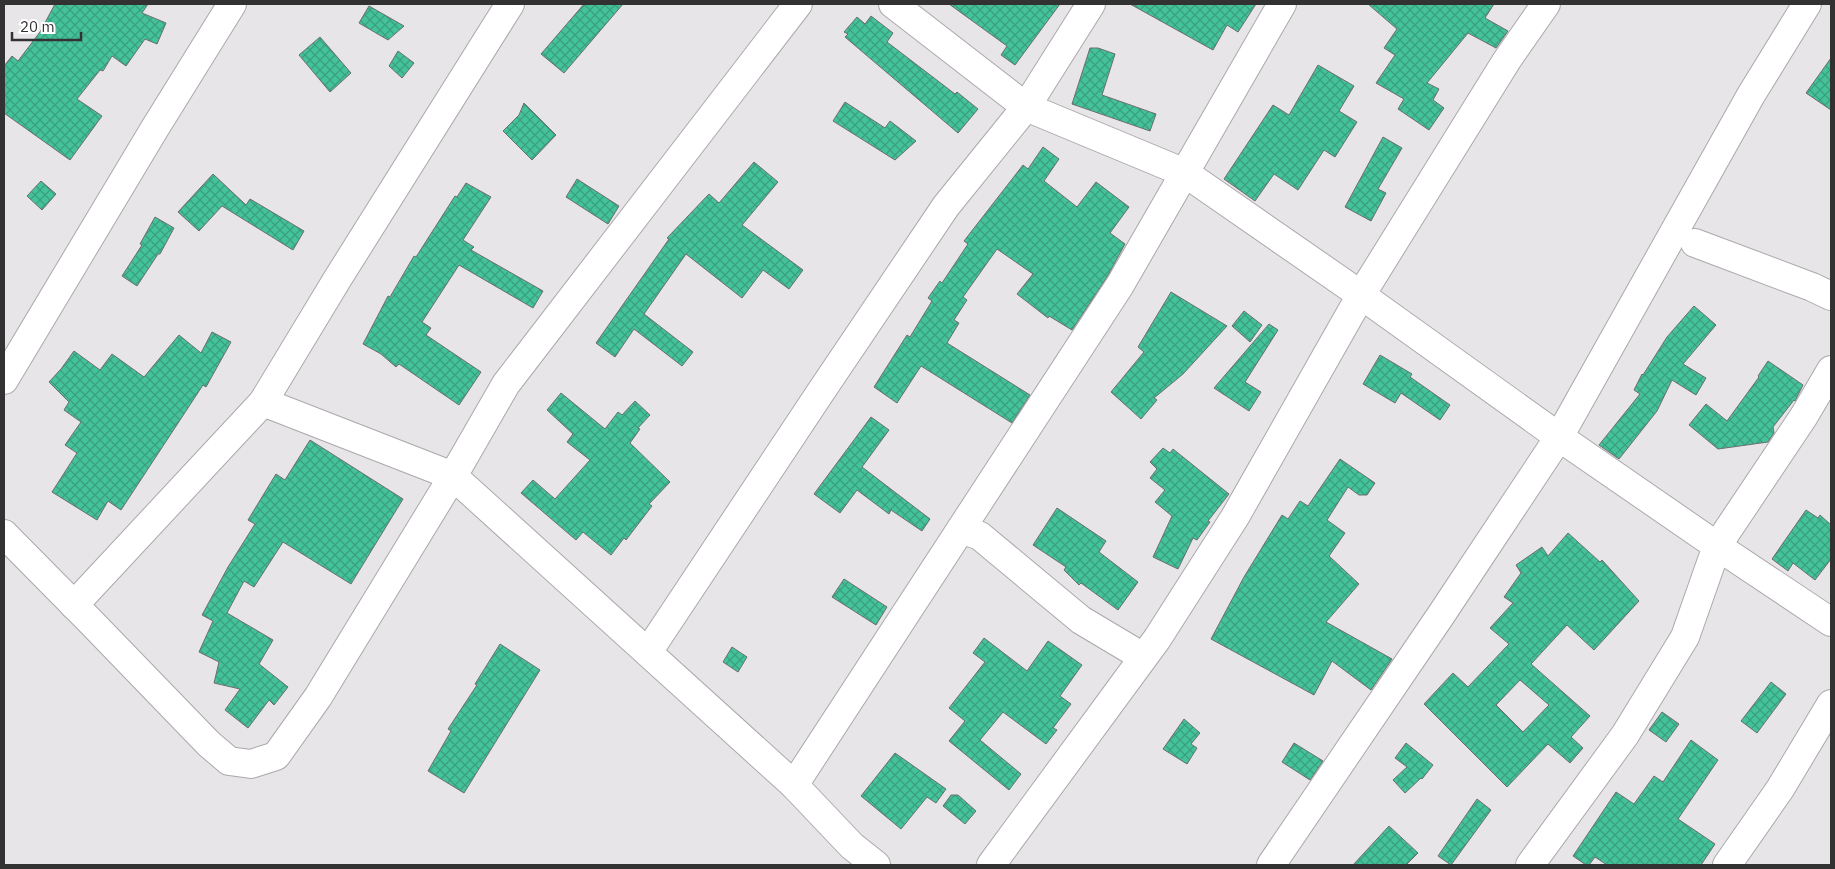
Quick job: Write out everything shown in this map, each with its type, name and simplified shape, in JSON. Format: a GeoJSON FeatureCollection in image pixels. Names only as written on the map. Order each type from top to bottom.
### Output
{"type":"FeatureCollection","features":[{"type":"Feature","properties":{"kind":"street"},"geometry":{"type":"LineString","coordinates":[[4,380],[155,128],[232,4]]}},
{"type":"Feature","properties":{"kind":"street"},"geometry":{"type":"LineString","coordinates":[[74,606],[263,402],[343,270],[510,4]]}},
{"type":"Feature","properties":{"kind":"street"},"geometry":{"type":"LineString","coordinates":[[4,534],[209,744],[229,761],[251,764],[276,756],[318,698],[453,476],[506,384],[798,4]]}},
{"type":"Feature","properties":{"kind":"street"},"geometry":{"type":"LineString","coordinates":[[893,4],[1026,107],[1185,172],[1559,437],[1831,622]]}},
{"type":"Feature","properties":{"kind":"street"},"geometry":{"type":"LineString","coordinates":[[648,652],[946,206],[1026,107],[1091,4]]}},
{"type":"Feature","properties":{"kind":"street"},"geometry":{"type":"LineString","coordinates":[[794,785],[1120,285],[1282,4]]}},
{"type":"Feature","properties":{"kind":"street"},"geometry":{"type":"LineString","coordinates":[[990,865],[1143,658],[1235,518],[1361,295],[1507,60],[1546,4]]}},
{"type":"Feature","properties":{"kind":"street"},"geometry":{"type":"LineString","coordinates":[[1271,865],[1436,623],[1559,437],[1751,95],[1807,4]]}},
{"type":"Feature","properties":{"kind":"street"},"geometry":{"type":"LineString","coordinates":[[1695,243],[1831,296]]}},
{"type":"Feature","properties":{"kind":"street"},"geometry":{"type":"LineString","coordinates":[[1530,865],[1625,735],[1685,638],[1717,546],[1804,416],[1831,370]]}},
{"type":"Feature","properties":{"kind":"street"},"geometry":{"type":"LineString","coordinates":[[263,402],[453,476],[794,785],[852,846],[876,865]]}},
{"type":"Feature","properties":{"kind":"street"},"geometry":{"type":"LineString","coordinates":[[961,530],[980,536],[1081,620],[1143,658]]}},
{"type":"Feature","properties":{"kind":"street"},"geometry":{"type":"LineString","coordinates":[[1727,865],[1780,789],[1831,704]]}},
{"type":"Feature","properties":{"kind":"building"},"geometry":{"type":"Polygon","coordinates":[[[55,4],[148,4],[142,13],[166,23],[157,44],[145,39],[126,66],[112,56],[103,71],[100,70],[77,99],[102,116],[70,160],[4,113],[4,66],[12,56],[18,61],[40,32],[55,4]]]}},
{"type":"Feature","properties":{"kind":"building"},"geometry":{"type":"Polygon","coordinates":[[[584,4],[623,4],[564,73],[541,54],[584,4]]]}},
{"type":"Feature","properties":{"kind":"building"},"geometry":{"type":"Polygon","coordinates":[[[949,4],[1060,4],[1015,65],[1001,55],[1007,46],[949,4]]]}},
{"type":"Feature","properties":{"kind":"building"},"geometry":{"type":"Polygon","coordinates":[[[1130,4],[1256,4],[1238,32],[1227,25],[1213,50],[1130,4]]]}},
{"type":"Feature","properties":{"kind":"building"},"geometry":{"type":"Polygon","coordinates":[[[1368,4],[1494,4],[1485,18],[1508,31],[1496,48],[1468,33],[1427,83],[1439,89],[1433,100],[1444,108],[1429,130],[1398,109],[1404,99],[1376,83],[1395,55],[1384,48],[1397,29],[1368,4]]]}},
{"type":"Feature","properties":{"kind":"building"},"geometry":{"type":"Polygon","coordinates":[[[369,6],[404,26],[388,40],[359,23],[369,6]]]}},
{"type":"Feature","properties":{"kind":"building"},"geometry":{"type":"Polygon","coordinates":[[[871,16],[893,33],[887,42],[955,94],[957,92],[978,109],[958,133],[845,37],[848,34],[844,32],[857,17],[865,24],[871,16]]]}},
{"type":"Feature","properties":{"kind":"building"},"geometry":{"type":"Polygon","coordinates":[[[320,37],[351,73],[330,92],[299,55],[320,37]]]}},
{"type":"Feature","properties":{"kind":"building"},"geometry":{"type":"Polygon","coordinates":[[[1090,48],[1098,48],[1115,54],[1102,95],[1156,114],[1150,131],[1072,104],[1090,48]]]}},
{"type":"Feature","properties":{"kind":"building"},"geometry":{"type":"Polygon","coordinates":[[[398,51],[414,63],[402,78],[389,66],[398,51]]]}},
{"type":"Feature","properties":{"kind":"building"},"geometry":{"type":"Polygon","coordinates":[[[1831,58],[1831,110],[1806,93],[1831,58]]]}},
{"type":"Feature","properties":{"kind":"building"},"geometry":{"type":"Polygon","coordinates":[[[1318,65],[1354,86],[1339,111],[1357,122],[1335,157],[1324,150],[1298,190],[1274,174],[1255,201],[1224,179],[1273,105],[1289,115],[1318,65]]]}},
{"type":"Feature","properties":{"kind":"building"},"geometry":{"type":"Polygon","coordinates":[[[845,102],[885,128],[890,121],[916,141],[895,160],[833,121],[845,102]]]}},
{"type":"Feature","properties":{"kind":"building"},"geometry":{"type":"Polygon","coordinates":[[[524,103],[556,135],[532,160],[503,131],[519,115],[524,103]]]}},
{"type":"Feature","properties":{"kind":"building"},"geometry":{"type":"Polygon","coordinates":[[[1383,137],[1402,148],[1378,189],[1386,193],[1371,221],[1345,207],[1383,137]]]}},
{"type":"Feature","properties":{"kind":"building"},"geometry":{"type":"Polygon","coordinates":[[[1043,147],[1059,159],[1044,181],[1077,207],[1096,182],[1129,207],[1110,233],[1125,244],[1107,277],[1072,330],[1049,316],[1048,318],[1017,294],[1033,274],[997,249],[963,297],[967,300],[954,320],[959,323],[947,343],[1030,395],[1012,423],[921,366],[897,403],[874,387],[907,335],[910,337],[932,301],[928,298],[940,281],[942,283],[968,244],[964,241],[1023,165],[1028,169],[1043,147]]]}},
{"type":"Feature","properties":{"kind":"building"},"geometry":{"type":"Polygon","coordinates":[[[754,162],[778,182],[742,225],[803,270],[789,289],[763,270],[742,298],[686,254],[644,314],[693,352],[682,366],[634,329],[615,357],[596,343],[669,239],[667,238],[709,194],[719,203],[754,162]]]}},
{"type":"Feature","properties":{"kind":"building"},"geometry":{"type":"Polygon","coordinates":[[[213,174],[246,205],[250,199],[304,231],[293,250],[222,206],[199,231],[178,212],[213,174]]]}},
{"type":"Feature","properties":{"kind":"building"},"geometry":{"type":"Polygon","coordinates":[[[577,179],[619,206],[608,224],[566,197],[577,179]]]}},
{"type":"Feature","properties":{"kind":"building"},"geometry":{"type":"Polygon","coordinates":[[[41,181],[56,194],[42,210],[27,196],[41,181]]]}},
{"type":"Feature","properties":{"kind":"building"},"geometry":{"type":"Polygon","coordinates":[[[466,183],[491,197],[463,240],[474,247],[471,250],[543,291],[533,308],[459,265],[422,322],[431,328],[426,335],[481,372],[459,405],[399,364],[396,367],[381,354],[363,344],[388,296],[390,297],[414,256],[416,257],[455,196],[457,197],[466,183]]]}},
{"type":"Feature","properties":{"kind":"building"},"geometry":{"type":"Polygon","coordinates":[[[155,217],[174,228],[160,254],[158,254],[137,286],[122,276],[142,245],[140,244],[155,217]]]}},
{"type":"Feature","properties":{"kind":"building"},"geometry":{"type":"Polygon","coordinates":[[[1171,292],[1227,326],[1183,374],[1154,398],[1157,400],[1141,419],[1111,392],[1144,352],[1138,347],[1171,292]]]}},
{"type":"Feature","properties":{"kind":"building"},"geometry":{"type":"Polygon","coordinates":[[[1694,306],[1716,325],[1683,364],[1706,378],[1696,395],[1672,380],[1657,411],[1619,459],[1599,445],[1640,394],[1634,390],[1642,374],[1667,337],[1694,306]]]}},
{"type":"Feature","properties":{"kind":"building"},"geometry":{"type":"Polygon","coordinates":[[[1244,311],[1262,325],[1250,342],[1232,326],[1244,311]]]}},
{"type":"Feature","properties":{"kind":"building"},"geometry":{"type":"Polygon","coordinates":[[[1269,324],[1278,330],[1245,382],[1261,392],[1249,411],[1214,388],[1269,324]]]}},
{"type":"Feature","properties":{"kind":"building"},"geometry":{"type":"Polygon","coordinates":[[[212,332],[231,342],[206,387],[203,385],[121,510],[108,501],[97,520],[52,492],[77,453],[65,445],[81,422],[64,410],[69,402],[49,382],[74,351],[100,370],[112,354],[144,377],[179,335],[201,353],[212,332]]]}},
{"type":"Feature","properties":{"kind":"building"},"geometry":{"type":"Polygon","coordinates":[[[1380,355],[1412,374],[1410,377],[1450,405],[1440,420],[1401,393],[1395,403],[1363,384],[1380,355]]]}},
{"type":"Feature","properties":{"kind":"building"},"geometry":{"type":"Polygon","coordinates":[[[1768,361],[1803,385],[1795,401],[1773,427],[1774,433],[1768,442],[1718,449],[1689,425],[1706,404],[1727,421],[1759,377],[1768,361]]]}},
{"type":"Feature","properties":{"kind":"building"},"geometry":{"type":"Polygon","coordinates":[[[561,393],[605,429],[618,412],[622,415],[635,401],[650,415],[638,428],[640,429],[630,443],[670,482],[649,504],[652,506],[626,540],[624,538],[611,555],[583,532],[576,540],[521,493],[533,480],[555,499],[590,460],[567,442],[573,434],[547,410],[561,393]]]}},
{"type":"Feature","properties":{"kind":"building"},"geometry":{"type":"Polygon","coordinates":[[[871,417],[889,430],[862,467],[930,519],[922,531],[891,510],[889,514],[857,490],[840,513],[814,494],[871,417]]]}},
{"type":"Feature","properties":{"kind":"building"},"geometry":{"type":"Polygon","coordinates":[[[310,440],[403,499],[351,584],[283,542],[254,587],[244,581],[227,613],[273,640],[259,664],[288,687],[274,705],[269,700],[248,728],[225,710],[240,689],[214,683],[219,662],[199,652],[213,621],[202,615],[228,567],[255,524],[248,520],[276,474],[285,480],[310,440]]]}},
{"type":"Feature","properties":{"kind":"building"},"geometry":{"type":"Polygon","coordinates":[[[1163,448],[1170,453],[1173,449],[1229,494],[1208,521],[1210,522],[1197,540],[1193,538],[1178,569],[1153,557],[1172,516],[1155,502],[1165,490],[1150,478],[1157,469],[1150,462],[1163,448]]]}},
{"type":"Feature","properties":{"kind":"building"},"geometry":{"type":"Polygon","coordinates":[[[1340,459],[1375,483],[1367,495],[1359,495],[1348,487],[1327,520],[1345,533],[1329,556],[1359,584],[1326,622],[1392,659],[1371,690],[1332,661],[1314,695],[1211,639],[1244,577],[1282,515],[1288,519],[1300,501],[1308,506],[1340,459]]]}},
{"type":"Feature","properties":{"kind":"building"},"geometry":{"type":"Polygon","coordinates":[[[1057,508],[1106,541],[1099,552],[1138,582],[1118,610],[1081,583],[1079,585],[1064,570],[1066,567],[1033,545],[1057,508]]]}},
{"type":"Feature","properties":{"kind":"building"},"geometry":{"type":"Polygon","coordinates":[[[1806,510],[1818,518],[1820,515],[1831,525],[1831,559],[1815,580],[1793,563],[1788,571],[1772,559],[1806,510]]]}},
{"type":"Feature","properties":{"kind":"building"},"geometry":{"type":"Polygon","coordinates":[[[1568,533],[1600,562],[1602,560],[1639,601],[1594,650],[1567,625],[1531,664],[1590,716],[1571,737],[1583,748],[1570,763],[1548,744],[1507,787],[1424,704],[1453,673],[1468,687],[1509,644],[1490,628],[1513,603],[1504,597],[1521,573],[1516,565],[1542,547],[1548,556],[1568,533]],[[1520,680],[1496,705],[1523,732],[1549,705],[1520,680]]]}},
{"type":"Feature","properties":{"kind":"building"},"geometry":{"type":"Polygon","coordinates":[[[844,579],[887,607],[876,625],[832,597],[844,579]]]}},
{"type":"Feature","properties":{"kind":"building"},"geometry":{"type":"Polygon","coordinates":[[[984,638],[1027,671],[1048,641],[1082,665],[1060,696],[1071,704],[1053,728],[1057,730],[1046,744],[1003,712],[980,740],[1021,774],[1009,790],[949,741],[965,721],[949,708],[985,662],[973,653],[984,638]]]}},
{"type":"Feature","properties":{"kind":"building"},"geometry":{"type":"Polygon","coordinates":[[[500,644],[540,670],[464,793],[428,771],[451,731],[448,729],[477,685],[475,684],[500,644]]]}},
{"type":"Feature","properties":{"kind":"building"},"geometry":{"type":"Polygon","coordinates":[[[732,647],[747,657],[738,672],[723,662],[732,647]]]}},
{"type":"Feature","properties":{"kind":"building"},"geometry":{"type":"Polygon","coordinates":[[[1771,682],[1786,694],[1757,733],[1741,721],[1771,682]]]}},
{"type":"Feature","properties":{"kind":"building"},"geometry":{"type":"Polygon","coordinates":[[[1662,712],[1679,724],[1666,742],[1649,730],[1662,712]]]}},
{"type":"Feature","properties":{"kind":"building"},"geometry":{"type":"Polygon","coordinates":[[[1184,719],[1200,733],[1191,744],[1197,748],[1187,764],[1163,749],[1184,719]]]}},
{"type":"Feature","properties":{"kind":"building"},"geometry":{"type":"Polygon","coordinates":[[[1691,740],[1718,760],[1678,819],[1715,844],[1701,865],[1607,865],[1595,857],[1589,865],[1586,865],[1573,856],[1616,792],[1634,804],[1654,776],[1663,782],[1691,740]]]}},
{"type":"Feature","properties":{"kind":"building"},"geometry":{"type":"Polygon","coordinates":[[[1294,743],[1323,761],[1310,780],[1282,762],[1294,743]]]}},
{"type":"Feature","properties":{"kind":"building"},"geometry":{"type":"Polygon","coordinates":[[[1406,743],[1433,765],[1422,779],[1405,793],[1393,780],[1407,767],[1395,758],[1406,743]]]}},
{"type":"Feature","properties":{"kind":"building"},"geometry":{"type":"Polygon","coordinates":[[[895,753],[946,789],[936,803],[927,797],[901,829],[861,796],[895,753]]]}},
{"type":"Feature","properties":{"kind":"building"},"geometry":{"type":"Polygon","coordinates":[[[951,795],[958,795],[976,811],[965,824],[943,806],[951,795]]]}},
{"type":"Feature","properties":{"kind":"building"},"geometry":{"type":"Polygon","coordinates":[[[1477,799],[1491,810],[1451,865],[1438,856],[1477,799]]]}},
{"type":"Feature","properties":{"kind":"building"},"geometry":{"type":"Polygon","coordinates":[[[1389,826],[1418,853],[1406,865],[1353,865],[1389,826]]]}}]}
